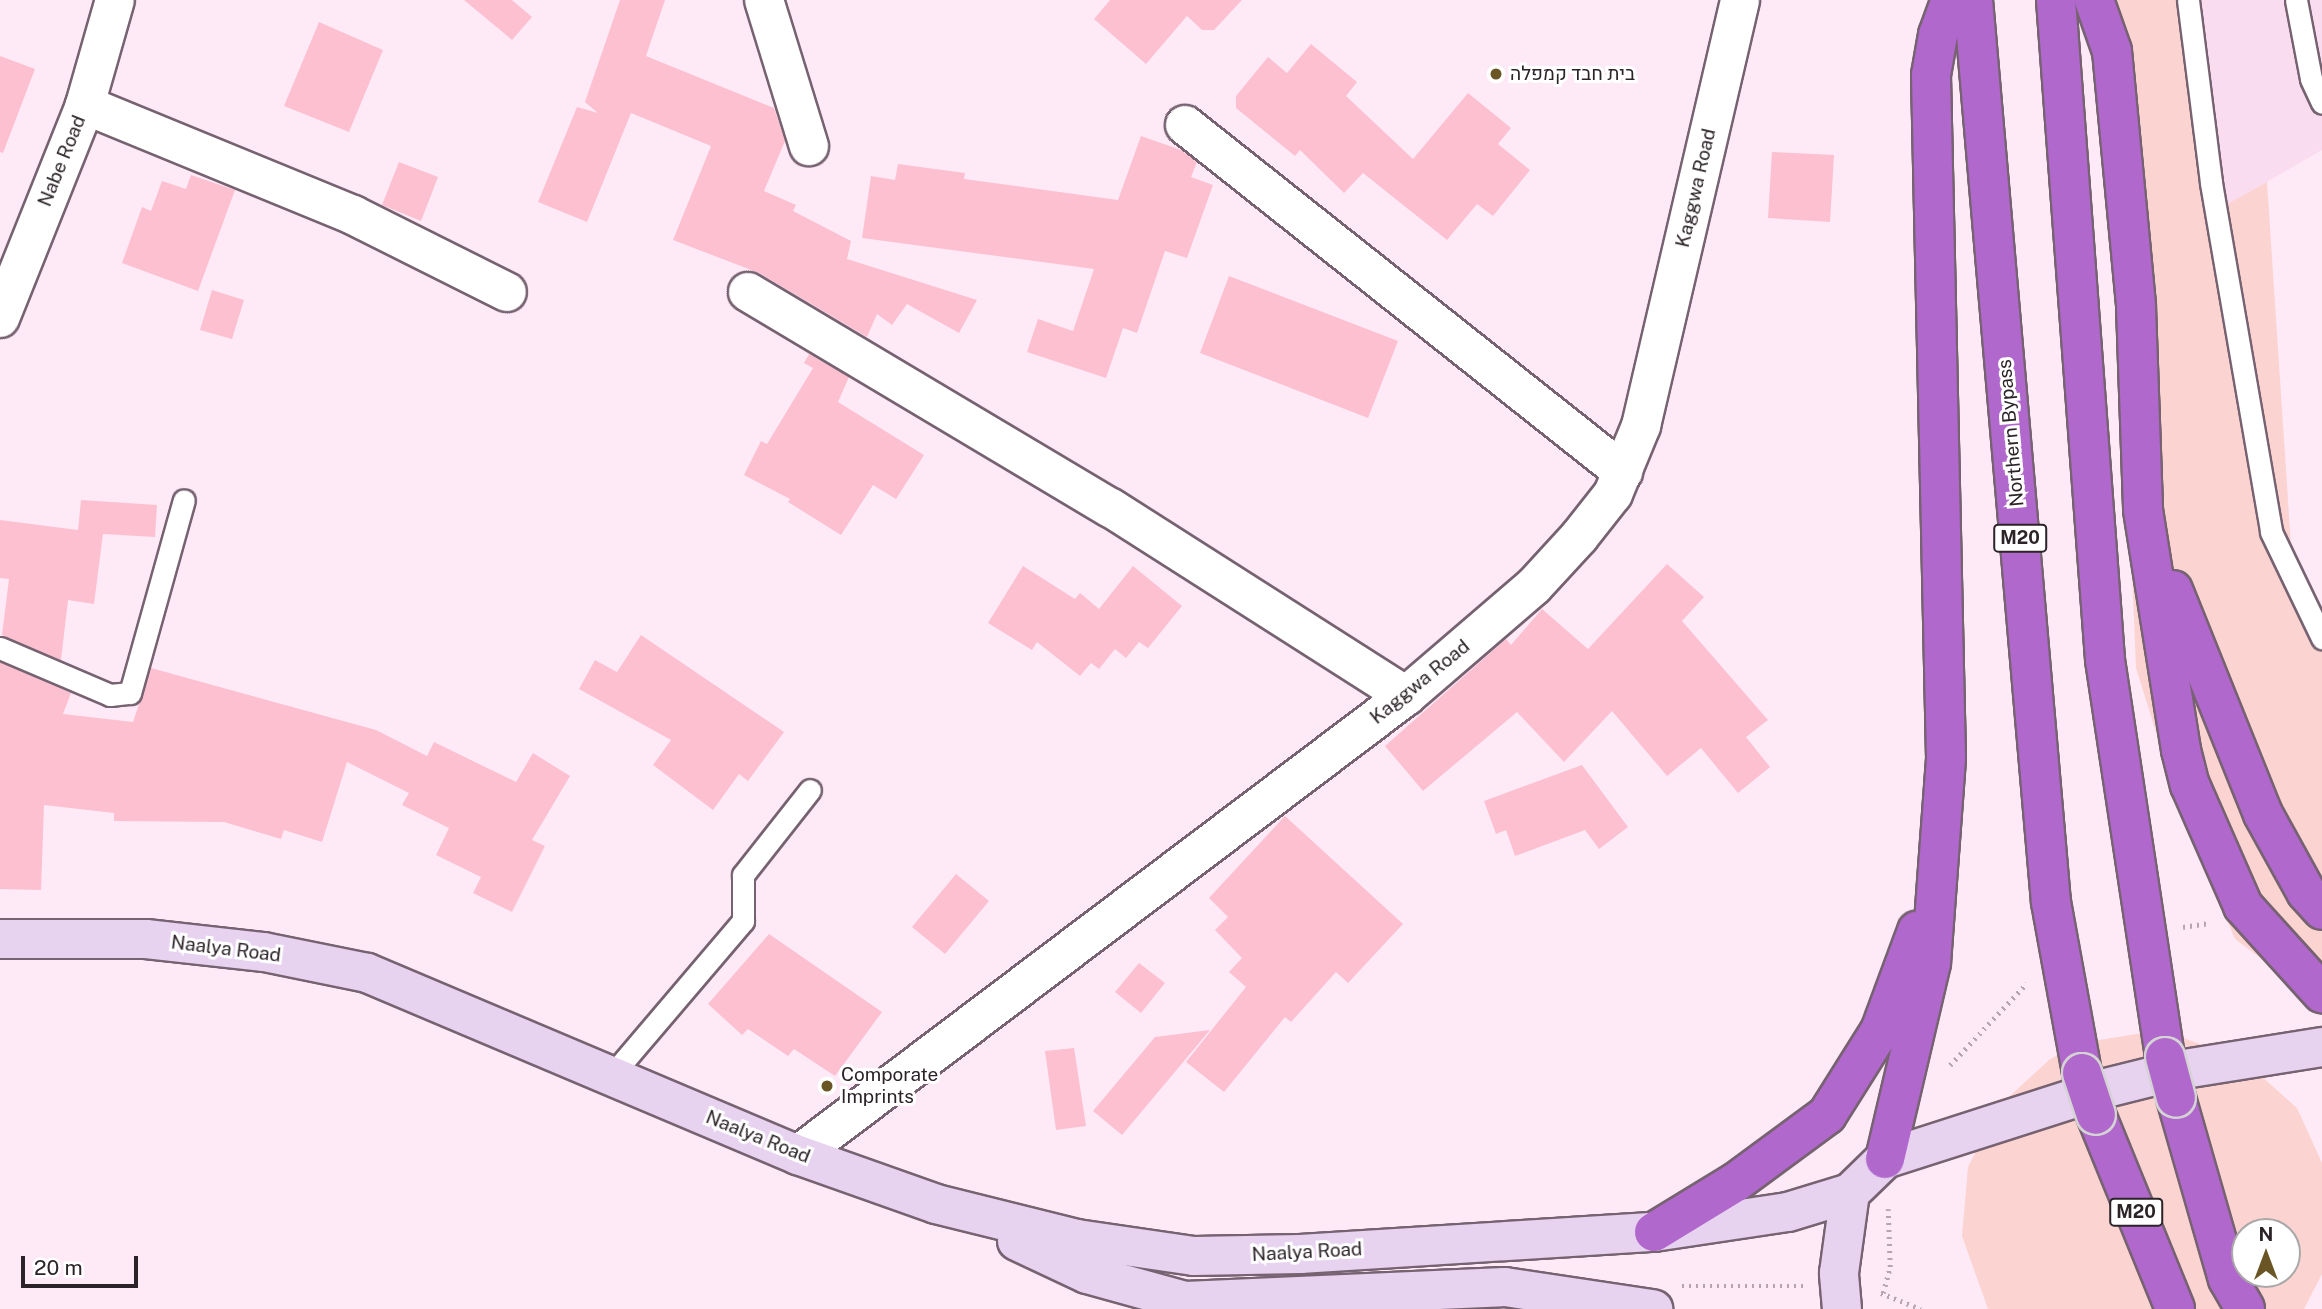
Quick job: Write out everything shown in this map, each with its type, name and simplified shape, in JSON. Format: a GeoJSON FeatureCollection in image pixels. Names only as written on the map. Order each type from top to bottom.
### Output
{"type":"FeatureCollection","features":[{"type":"Feature","properties":{"kind":"highway"},"geometry":{"type":"LineString","coordinates":[[1885,1159],[1931,963],[1946,758],[1931,75],[1938,35],[1951,0]]}},
{"type":"Feature","properties":{"kind":"highway","name":"Northern Bypass"},"geometry":{"type":"LineString","coordinates":[[1973,0],[2051,902],[2082,1073],[2096,1115],[2175,1309]]}},
{"type":"Feature","properties":{"kind":"highway"},"geometry":{"type":"LineString","coordinates":[[2056,0],[2105,660],[2165,1057],[2228,1279],[2245,1309]]}},
{"type":"Feature","properties":{"kind":"highway"},"geometry":{"type":"LineString","coordinates":[[2094,0],[2112,51],[2136,307],[2143,510],[2189,785],[2243,906],[2322,993]]}},
{"type":"Feature","properties":{"kind":"highway"},"geometry":{"type":"LineString","coordinates":[[2143,510],[2204,674],[2263,814],[2306,892],[2322,910]]}},
{"type":"Feature","properties":{"kind":"highway"},"geometry":{"type":"LineString","coordinates":[[1654,1232],[1736,1182],[1827,1115],[1880,1031],[1937,879]]}},
{"type":"Feature","properties":{"kind":"main road","name":"Naalya Road"},"geometry":{"type":"LineString","coordinates":[[0,939],[146,939],[264,952],[367,974],[798,1155],[936,1203],[1077,1239],[1195,1256],[1654,1232],[1788,1212],[1850,1193]]}},
{"type":"Feature","properties":{"kind":"main road"},"geometry":{"type":"LineString","coordinates":[[1842,1309],[1839,1273],[1850,1193],[1885,1159],[2106,1087],[2178,1070],[2322,1047]]}},
{"type":"Feature","properties":{"kind":"main road"},"geometry":{"type":"LineString","coordinates":[[936,1203],[1087,1274],[1185,1301],[1349,1302],[1496,1298],[1653,1309]]}},
{"type":"Feature","properties":{"kind":"main road"},"geometry":{"type":"LineString","coordinates":[[1348,1250],[1349,1302]]}},
{"type":"Feature","properties":{"kind":"street","name":"Nabe Road"},"geometry":{"type":"LineString","coordinates":[[0,318],[85,105],[115,0]]}},
{"type":"Feature","properties":{"kind":"street"},"geometry":{"type":"LineString","coordinates":[[764,0],[809,146]]}},
{"type":"Feature","properties":{"kind":"street","name":"Kaggwa Road"},"geometry":{"type":"LineString","coordinates":[[798,1155],[1406,696],[1534,586],[1613,494],[1623,472],[1661,354],[1740,0]]}},
{"type":"Feature","properties":{"kind":"street"},"geometry":{"type":"LineString","coordinates":[[85,105],[353,215],[507,292]]}},
{"type":"Feature","properties":{"kind":"street"},"geometry":{"type":"LineString","coordinates":[[1185,125],[1623,472]]}},
{"type":"Feature","properties":{"kind":"street"},"geometry":{"type":"LineString","coordinates":[[748,292],[1111,508],[1406,696]]}},
{"type":"Feature","properties":{"kind":"lane"},"geometry":{"type":"LineString","coordinates":[[2188,0],[2211,183],[2271,532],[2322,638]]}},
{"type":"Feature","properties":{"kind":"lane"},"geometry":{"type":"LineString","coordinates":[[2296,0],[2311,79],[2322,103]]}},
{"type":"Feature","properties":{"kind":"lane"},"geometry":{"type":"LineString","coordinates":[[0,648],[110,695],[130,692],[184,500]]}},
{"type":"Feature","properties":{"kind":"lane"},"geometry":{"type":"LineString","coordinates":[[611,1076],[743,921],[743,875],[810,790]]}},
{"type":"Feature","properties":{"kind":"shaded area"},"geometry":{"type":"Polygon","coordinates":[[[2094,0],[2176,0],[2213,212],[2267,182],[2293,576],[2322,610],[2322,1004],[2235,939],[2180,809],[2136,668],[2119,256],[2094,0]]]}},
{"type":"Feature","properties":{"kind":"shaded area"},"geometry":{"type":"Polygon","coordinates":[[[2176,0],[2322,0],[2322,150],[2213,213],[2176,0]]]}},
{"type":"Feature","properties":{"kind":"shaded area"},"geometry":{"type":"Polygon","coordinates":[[[2161,1030],[2242,1059],[2297,1108],[2322,1163],[2322,1274],[2304,1309],[1988,1309],[1962,1236],[1968,1167],[1999,1106],[2049,1060],[2075,1044],[2161,1030]]]}},
{"type":"Feature","properties":{"kind":"building"},"geometry":{"type":"Polygon","coordinates":[[[464,0],[512,0],[532,17],[512,40],[464,0]]]}},
{"type":"Feature","properties":{"kind":"building"},"geometry":{"type":"Polygon","coordinates":[[[620,0],[665,0],[646,56],[774,108],[785,141],[764,191],[796,205],[793,211],[851,241],[847,259],[977,300],[959,333],[907,304],[892,325],[877,314],[867,337],[759,273],[673,240],[711,146],[631,113],[587,222],[538,202],[577,107],[598,113],[585,102],[620,0]]]}},
{"type":"Feature","properties":{"kind":"building"},"geometry":{"type":"Polygon","coordinates":[[[1110,0],[1242,0],[1214,30],[1202,30],[1187,16],[1146,64],[1094,19],[1110,0]]]}},
{"type":"Feature","properties":{"kind":"building"},"geometry":{"type":"Polygon","coordinates":[[[319,22],[383,50],[349,132],[284,106],[319,22]]]}},
{"type":"Feature","properties":{"kind":"building"},"geometry":{"type":"Polygon","coordinates":[[[1311,44],[1357,82],[1346,96],[1413,159],[1468,93],[1511,128],[1498,144],[1530,170],[1493,216],[1477,204],[1447,240],[1363,173],[1344,193],[1300,150],[1295,156],[1236,108],[1236,96],[1268,57],[1287,73],[1311,44]]]}},
{"type":"Feature","properties":{"kind":"building"},"geometry":{"type":"Polygon","coordinates":[[[0,56],[35,69],[3,153],[0,152],[0,56]]]}},
{"type":"Feature","properties":{"kind":"building"},"geometry":{"type":"Polygon","coordinates":[[[1141,136],[1181,150],[1197,162],[1191,177],[1213,185],[1187,258],[1165,251],[1137,333],[1123,328],[1106,378],[1027,352],[1038,319],[1073,331],[1094,269],[862,238],[871,176],[895,180],[898,164],[965,173],[964,179],[1118,200],[1141,136]]]}},
{"type":"Feature","properties":{"kind":"building"},"geometry":{"type":"Polygon","coordinates":[[[1772,152],[1834,155],[1830,222],[1768,218],[1772,152]]]}},
{"type":"Feature","properties":{"kind":"building"},"geometry":{"type":"Polygon","coordinates":[[[399,162],[438,177],[421,221],[382,205],[399,162]]]}},
{"type":"Feature","properties":{"kind":"building"},"geometry":{"type":"Polygon","coordinates":[[[191,175],[235,190],[198,291],[122,263],[142,207],[151,211],[162,181],[186,189],[191,175]]]}},
{"type":"Feature","properties":{"kind":"building"},"geometry":{"type":"Polygon","coordinates":[[[1229,276],[1398,341],[1368,418],[1200,353],[1229,276]]]}},
{"type":"Feature","properties":{"kind":"building"},"geometry":{"type":"Polygon","coordinates":[[[212,290],[244,300],[232,339],[200,330],[212,290]]]}},
{"type":"Feature","properties":{"kind":"building"},"geometry":{"type":"Polygon","coordinates":[[[809,354],[849,377],[838,402],[924,455],[896,499],[873,485],[841,535],[788,502],[790,499],[744,475],[761,441],[767,444],[813,368],[804,363],[809,354]]]}},
{"type":"Feature","properties":{"kind":"building"},"geometry":{"type":"Polygon","coordinates":[[[81,500],[157,505],[155,537],[103,534],[94,604],[68,600],[61,660],[2,635],[9,579],[0,578],[0,520],[78,530],[81,500]]]}},
{"type":"Feature","properties":{"kind":"building"},"geometry":{"type":"Polygon","coordinates":[[[1667,564],[1704,597],[1682,621],[1768,720],[1746,737],[1770,767],[1738,793],[1701,748],[1667,776],[1612,711],[1564,762],[1517,712],[1423,791],[1385,746],[1506,639],[1511,645],[1542,609],[1588,649],[1667,564]]]}},
{"type":"Feature","properties":{"kind":"building"},"geometry":{"type":"Polygon","coordinates":[[[1023,566],[1075,599],[1080,593],[1099,609],[1133,566],[1182,606],[1148,648],[1139,642],[1126,658],[1115,649],[1099,669],[1091,663],[1080,676],[1037,642],[1032,650],[988,623],[1023,566]]]}},
{"type":"Feature","properties":{"kind":"building"},"geometry":{"type":"Polygon","coordinates":[[[641,635],[784,732],[748,781],[739,774],[713,810],[653,765],[671,740],[579,689],[595,660],[617,672],[641,635]]]}},
{"type":"Feature","properties":{"kind":"building"},"geometry":{"type":"Polygon","coordinates":[[[0,662],[71,693],[63,714],[133,722],[151,668],[376,730],[427,756],[434,742],[516,782],[533,753],[570,776],[532,840],[545,846],[512,912],[473,893],[481,877],[436,855],[449,828],[402,805],[409,793],[347,762],[322,842],[284,830],[281,839],[224,822],[114,821],[114,813],[44,805],[41,890],[0,889],[0,662]]]}},
{"type":"Feature","properties":{"kind":"building"},"geometry":{"type":"Polygon","coordinates":[[[1582,765],[1628,827],[1599,849],[1585,830],[1515,856],[1506,830],[1496,834],[1484,801],[1582,765]]]}},
{"type":"Feature","properties":{"kind":"building"},"geometry":{"type":"Polygon","coordinates":[[[1285,816],[1403,924],[1348,983],[1336,972],[1291,1022],[1285,1017],[1224,1092],[1186,1062],[1246,987],[1229,972],[1242,958],[1215,930],[1228,917],[1209,898],[1285,816]]]}},
{"type":"Feature","properties":{"kind":"building"},"geometry":{"type":"Polygon","coordinates":[[[956,874],[989,901],[945,954],[912,927],[956,874]]]}},
{"type":"Feature","properties":{"kind":"building"},"geometry":{"type":"Polygon","coordinates":[[[769,934],[882,1012],[835,1076],[794,1049],[788,1056],[748,1029],[742,1035],[708,1004],[769,934]]]}},
{"type":"Feature","properties":{"kind":"building"},"geometry":{"type":"Polygon","coordinates":[[[1139,963],[1165,983],[1141,1013],[1115,992],[1139,963]]]}},
{"type":"Feature","properties":{"kind":"building"},"geometry":{"type":"Polygon","coordinates":[[[1210,1030],[1122,1135],[1093,1111],[1155,1037],[1210,1030]]]}},
{"type":"Feature","properties":{"kind":"building"},"geometry":{"type":"Polygon","coordinates":[[[1074,1048],[1086,1126],[1056,1130],[1045,1051],[1074,1048]]]}},
{"type":"Feature","properties":{"kind":"place","name":"בית חבד קמפלה"},"geometry":{"type":"Point","coordinates":[1496,74]}},
{"type":"Feature","properties":{"kind":"place","name":"Comporate Imprints"},"geometry":{"type":"Point","coordinates":[827,1086]}}]}
